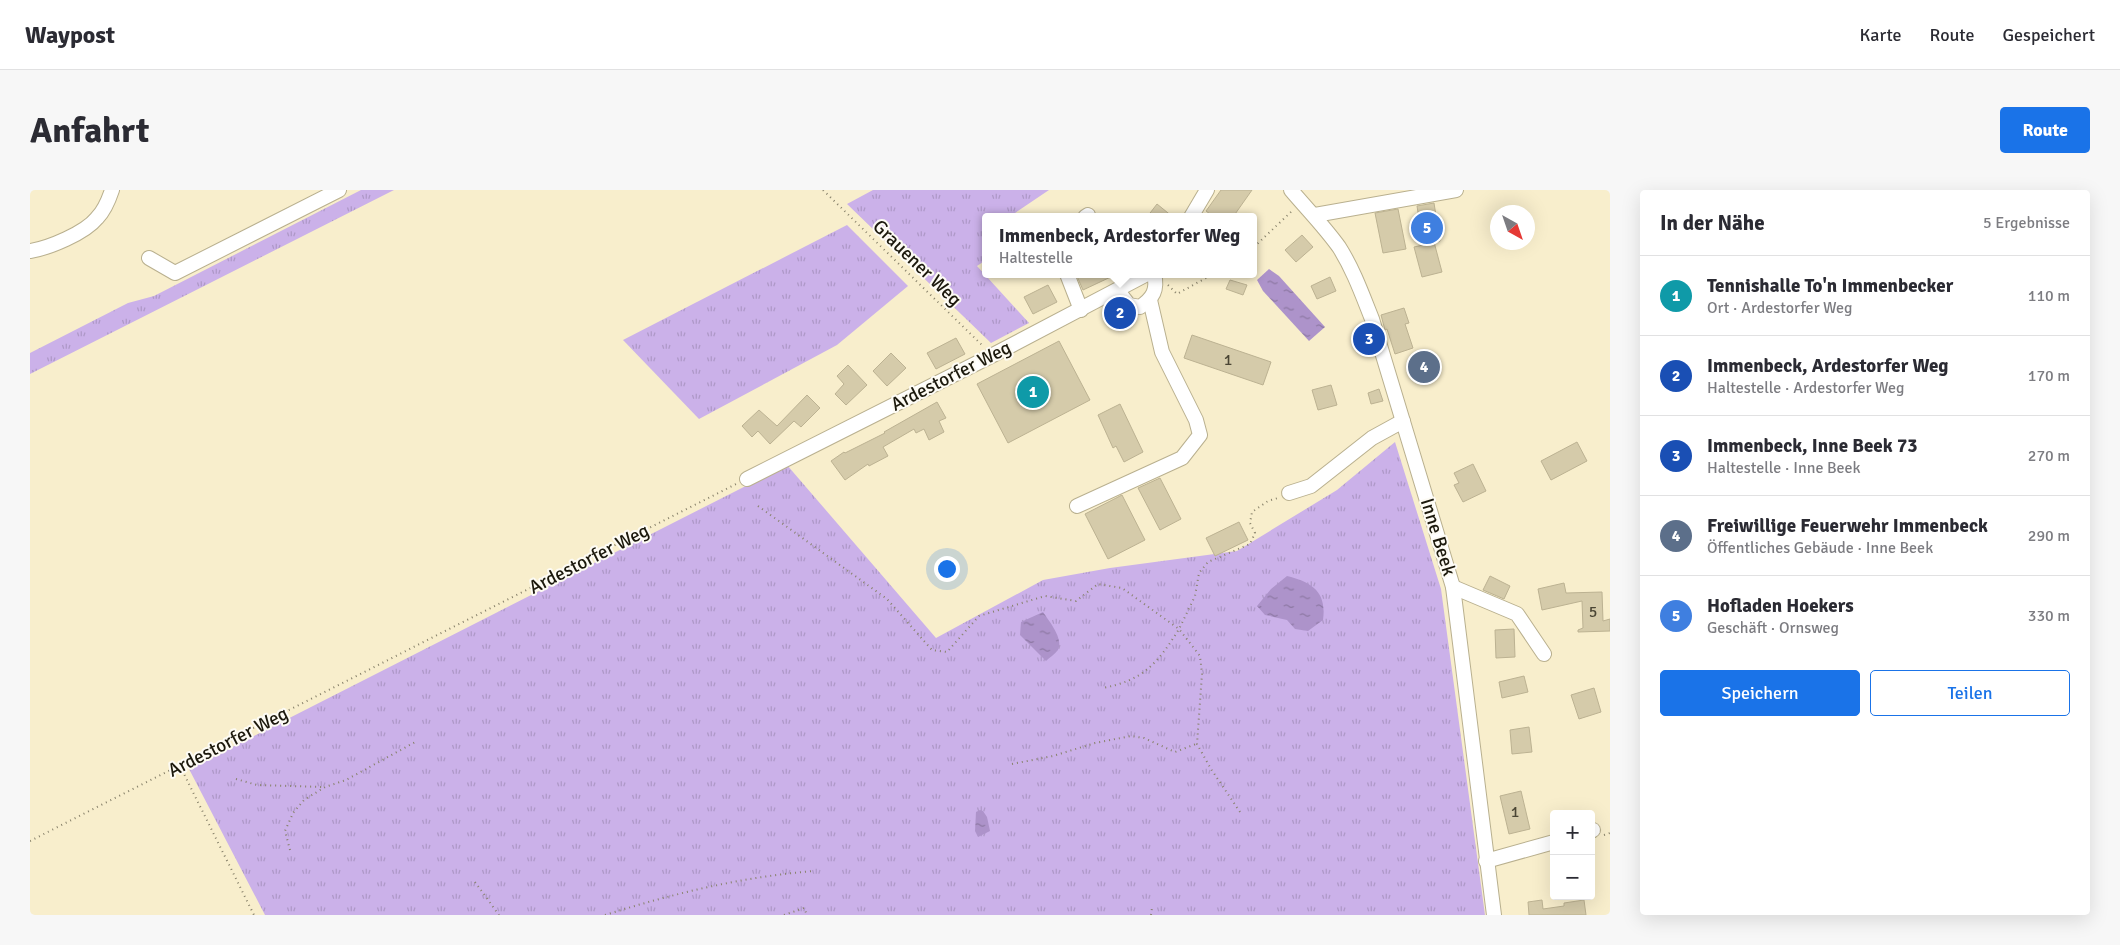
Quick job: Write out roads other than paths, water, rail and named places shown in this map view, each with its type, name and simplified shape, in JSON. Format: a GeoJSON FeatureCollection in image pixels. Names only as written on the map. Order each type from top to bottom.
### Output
{"type":"FeatureCollection","features":[{"type":"Feature","properties":{"kind":"street"},"geometry":{"type":"LineString","coordinates":[[30,251],[50,246],[84,229],[97,218],[112,190]]}},
{"type":"Feature","properties":{"kind":"street"},"geometry":{"type":"LineString","coordinates":[[150,258],[175,273],[339,190]]}},
{"type":"Feature","properties":{"kind":"street"},"geometry":{"type":"LineString","coordinates":[[1193,213],[1207,190]]}},
{"type":"Feature","properties":{"kind":"street","name":"Inne Beek"},"geometry":{"type":"LineString","coordinates":[[1291,190],[1315,215],[1339,248],[1357,281],[1372,318],[1453,587],[1494,915]]}},
{"type":"Feature","properties":{"kind":"street"},"geometry":{"type":"LineString","coordinates":[[1315,215],[1456,190]]}},
{"type":"Feature","properties":{"kind":"street"},"geometry":{"type":"LineString","coordinates":[[1069,278],[1081,310]]}},
{"type":"Feature","properties":{"kind":"street","name":"Ardestorfer Weg"},"geometry":{"type":"LineString","coordinates":[[747,479],[993,355],[1140,278]]}},
{"type":"Feature","properties":{"kind":"street"},"geometry":{"type":"LineString","coordinates":[[1118,291],[1129,305],[1140,307],[1150,300],[1156,291],[1159,278]]}},
{"type":"Feature","properties":{"kind":"street"},"geometry":{"type":"LineString","coordinates":[[1077,506],[1182,458],[1200,435],[1196,420],[1162,352],[1150,300]]}},
{"type":"Feature","properties":{"kind":"street"},"geometry":{"type":"LineString","coordinates":[[1285,495],[1311,486],[1372,438],[1403,421]]}},
{"type":"Feature","properties":{"kind":"street"},"geometry":{"type":"LineString","coordinates":[[1453,587],[1517,614],[1544,654]]}},
{"type":"Feature","properties":{"kind":"street"},"geometry":{"type":"LineString","coordinates":[[1486,861],[1550,843]]}},
{"type":"Feature","properties":{"kind":"water"},"geometry":{"type":"Polygon","coordinates":[[[1269,269],[1279,276],[1325,327],[1309,341],[1263,291],[1257,280],[1269,269]]]}},
{"type":"Feature","properties":{"kind":"water"},"geometry":{"type":"Polygon","coordinates":[[[1287,576],[1304,581],[1310,585],[1320,595],[1323,602],[1323,620],[1308,631],[1295,629],[1287,620],[1265,615],[1257,606],[1271,589],[1287,576]]]}},
{"type":"Feature","properties":{"kind":"water"},"geometry":{"type":"Polygon","coordinates":[[[1043,612],[1055,630],[1059,641],[1058,650],[1046,661],[1020,635],[1021,622],[1043,612]]]}},
{"type":"Feature","properties":{"kind":"water"},"geometry":{"type":"Polygon","coordinates":[[[980,810],[987,817],[990,831],[978,837],[975,831],[976,812],[980,810]]]}},
{"type":"Feature","properties":{"kind":"place","name":"Hofladen Hoekers"},"geometry":{"type":"Point","coordinates":[1427,228]}},
{"type":"Feature","properties":{"kind":"place","name":"Immenbeck, Ardestorfer Weg"},"geometry":{"type":"Point","coordinates":[1120,313]}},
{"type":"Feature","properties":{"kind":"place","name":"Immenbeck, Inne Beek 73"},"geometry":{"type":"Point","coordinates":[1369,339]}},
{"type":"Feature","properties":{"kind":"place","name":"Freiwillige Feuerwehr Immenbeck"},"geometry":{"type":"Point","coordinates":[1424,367]}},
{"type":"Feature","properties":{"kind":"place","name":"Tennishalle To'n Immenbecker"},"geometry":{"type":"Point","coordinates":[1033,392]}}]}
